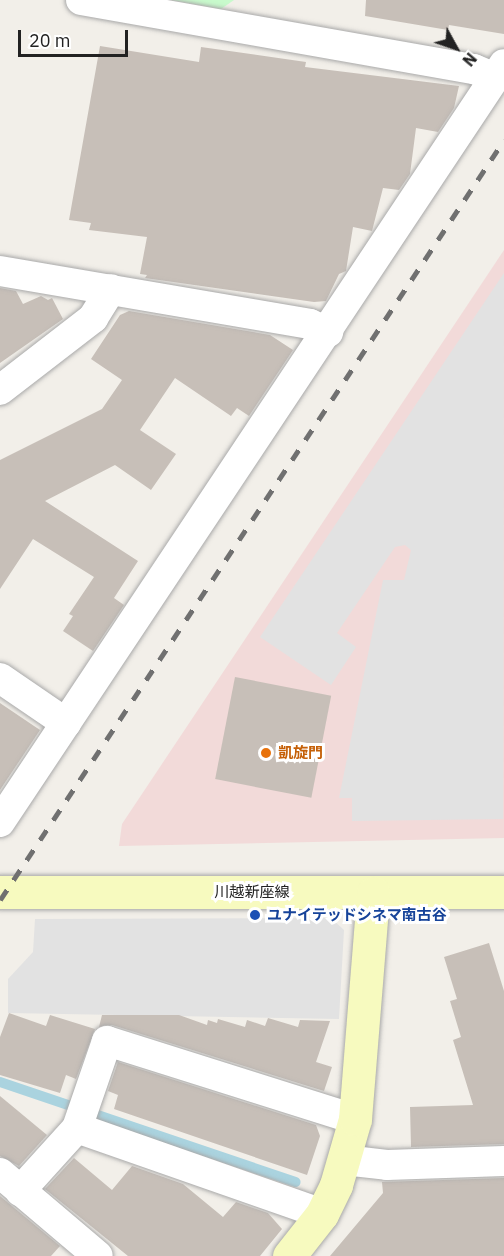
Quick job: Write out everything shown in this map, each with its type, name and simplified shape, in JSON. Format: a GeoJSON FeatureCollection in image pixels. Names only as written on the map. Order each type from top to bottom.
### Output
{"type":"FeatureCollection","features":[{"type":"Feature","properties":{"kind":"main road","name":"川越新座線"},"geometry":{"type":"LineString","coordinates":[[0,892],[504,892]]}},
{"type":"Feature","properties":{"kind":"main road"},"geometry":{"type":"LineString","coordinates":[[289,1256],[322,1214],[345,1160],[355,1119],[373,892]]}},
{"type":"Feature","properties":{"kind":"street"},"geometry":{"type":"LineString","coordinates":[[0,822],[500,71],[474,69],[248,13],[81,0]]}},
{"type":"Feature","properties":{"kind":"street"},"geometry":{"type":"LineString","coordinates":[[0,271],[310,324],[328,332]]}},
{"type":"Feature","properties":{"kind":"street"},"geometry":{"type":"LineString","coordinates":[[0,390],[93,318],[104,306],[111,289]]}},
{"type":"Feature","properties":{"kind":"street"},"geometry":{"type":"LineString","coordinates":[[0,678],[66,723]]}},
{"type":"Feature","properties":{"kind":"street"},"geometry":{"type":"LineString","coordinates":[[98,1256],[10,1182],[77,1128],[107,1041],[355,1119]]}},
{"type":"Feature","properties":{"kind":"street"},"geometry":{"type":"LineString","coordinates":[[77,1128],[322,1214]]}},
{"type":"Feature","properties":{"kind":"street"},"geometry":{"type":"LineString","coordinates":[[345,1160],[387,1165],[504,1161]]}},
{"type":"Feature","properties":{"kind":"shaded area"},"geometry":{"type":"Polygon","coordinates":[[[504,250],[504,838],[119,846],[122,824],[504,250]]]}},
{"type":"Feature","properties":{"kind":"shaded area"},"geometry":{"type":"Polygon","coordinates":[[[504,273],[503,819],[352,821],[352,798],[339,798],[383,580],[404,580],[411,550],[405,545],[395,547],[337,633],[356,647],[331,685],[260,637],[504,273]]]}},
{"type":"Feature","properties":{"kind":"shaded area"},"geometry":{"type":"Polygon","coordinates":[[[331,918],[344,930],[339,1019],[8,1013],[8,979],[33,952],[35,919],[331,918]]]}},
{"type":"Feature","properties":{"kind":"green space"},"geometry":{"type":"Polygon","coordinates":[[[171,0],[234,0],[221,9],[171,0]]]}},
{"type":"Feature","properties":{"kind":"building"},"geometry":{"type":"Polygon","coordinates":[[[366,0],[504,0],[504,34],[449,25],[448,30],[365,16],[366,0]]]}},
{"type":"Feature","properties":{"kind":"building"},"geometry":{"type":"Polygon","coordinates":[[[100,46],[199,62],[201,47],[306,62],[305,67],[459,86],[454,108],[438,132],[416,128],[410,174],[399,190],[383,188],[372,231],[353,227],[346,271],[339,274],[326,301],[314,302],[145,278],[147,275],[140,274],[147,237],[89,230],[91,223],[69,220],[100,46]]]}},
{"type":"Feature","properties":{"kind":"building"},"geometry":{"type":"Polygon","coordinates":[[[0,288],[16,291],[23,304],[41,296],[48,300],[52,298],[63,319],[0,363],[0,288]]]}},
{"type":"Feature","properties":{"kind":"building"},"geometry":{"type":"Polygon","coordinates":[[[129,311],[270,335],[293,350],[249,416],[237,408],[231,416],[175,378],[140,430],[176,454],[151,490],[115,465],[45,501],[138,561],[114,598],[124,605],[93,651],[63,631],[73,616],[69,614],[94,577],[33,539],[0,589],[0,460],[102,409],[122,380],[91,359],[120,315],[129,311]]]}},
{"type":"Feature","properties":{"kind":"building"},"geometry":{"type":"Polygon","coordinates":[[[235,677],[331,696],[311,798],[215,779],[235,677]]]}},
{"type":"Feature","properties":{"kind":"building"},"geometry":{"type":"Polygon","coordinates":[[[0,703],[40,730],[0,790],[0,703]]]}},
{"type":"Feature","properties":{"kind":"building"},"geometry":{"type":"Polygon","coordinates":[[[489,943],[504,991],[504,1144],[411,1147],[410,1107],[473,1105],[453,1040],[461,1037],[450,1001],[457,999],[444,957],[489,943]]]}},
{"type":"Feature","properties":{"kind":"building"},"geometry":{"type":"Polygon","coordinates":[[[9,1013],[46,1026],[50,1015],[95,1029],[76,1079],[66,1075],[60,1093],[0,1075],[0,1037],[9,1013]]]}},
{"type":"Feature","properties":{"kind":"building"},"geometry":{"type":"Polygon","coordinates":[[[102,1015],[179,1015],[207,1025],[208,1020],[217,1023],[218,1019],[245,1027],[247,1020],[265,1026],[268,1018],[298,1027],[300,1020],[330,1021],[316,1062],[332,1067],[324,1091],[112,1025],[99,1027],[102,1015]]]}},
{"type":"Feature","properties":{"kind":"building"},"geometry":{"type":"Polygon","coordinates":[[[118,1062],[316,1125],[320,1136],[307,1175],[114,1109],[118,1095],[108,1091],[118,1062]]]}},
{"type":"Feature","properties":{"kind":"building"},"geometry":{"type":"Polygon","coordinates":[[[0,1096],[47,1135],[19,1166],[0,1156],[0,1096]]]}},
{"type":"Feature","properties":{"kind":"building"},"geometry":{"type":"Polygon","coordinates":[[[74,1158],[112,1190],[132,1166],[183,1184],[223,1217],[236,1202],[268,1213],[282,1229],[260,1256],[128,1256],[45,1189],[74,1158]]]}},
{"type":"Feature","properties":{"kind":"building"},"geometry":{"type":"Polygon","coordinates":[[[504,1178],[504,1256],[330,1256],[383,1193],[382,1182],[504,1178]]]}},
{"type":"Feature","properties":{"kind":"building"},"geometry":{"type":"Polygon","coordinates":[[[0,1196],[60,1246],[51,1256],[0,1256],[0,1196]]]}},
{"type":"Feature","properties":{"kind":"waterway"},"geometry":{"type":"LineString","coordinates":[[0,1082],[296,1182]]}},
{"type":"Feature","properties":{"kind":"railway"},"geometry":{"type":"LineString","coordinates":[[0,900],[504,140]]}},
{"type":"Feature","properties":{"kind":"place","name":"凱旋門"},"geometry":{"type":"Point","coordinates":[266,753]}},
{"type":"Feature","properties":{"kind":"place","name":"ユナイテッドシネマ南古谷"},"geometry":{"type":"Point","coordinates":[255,915]}}]}
